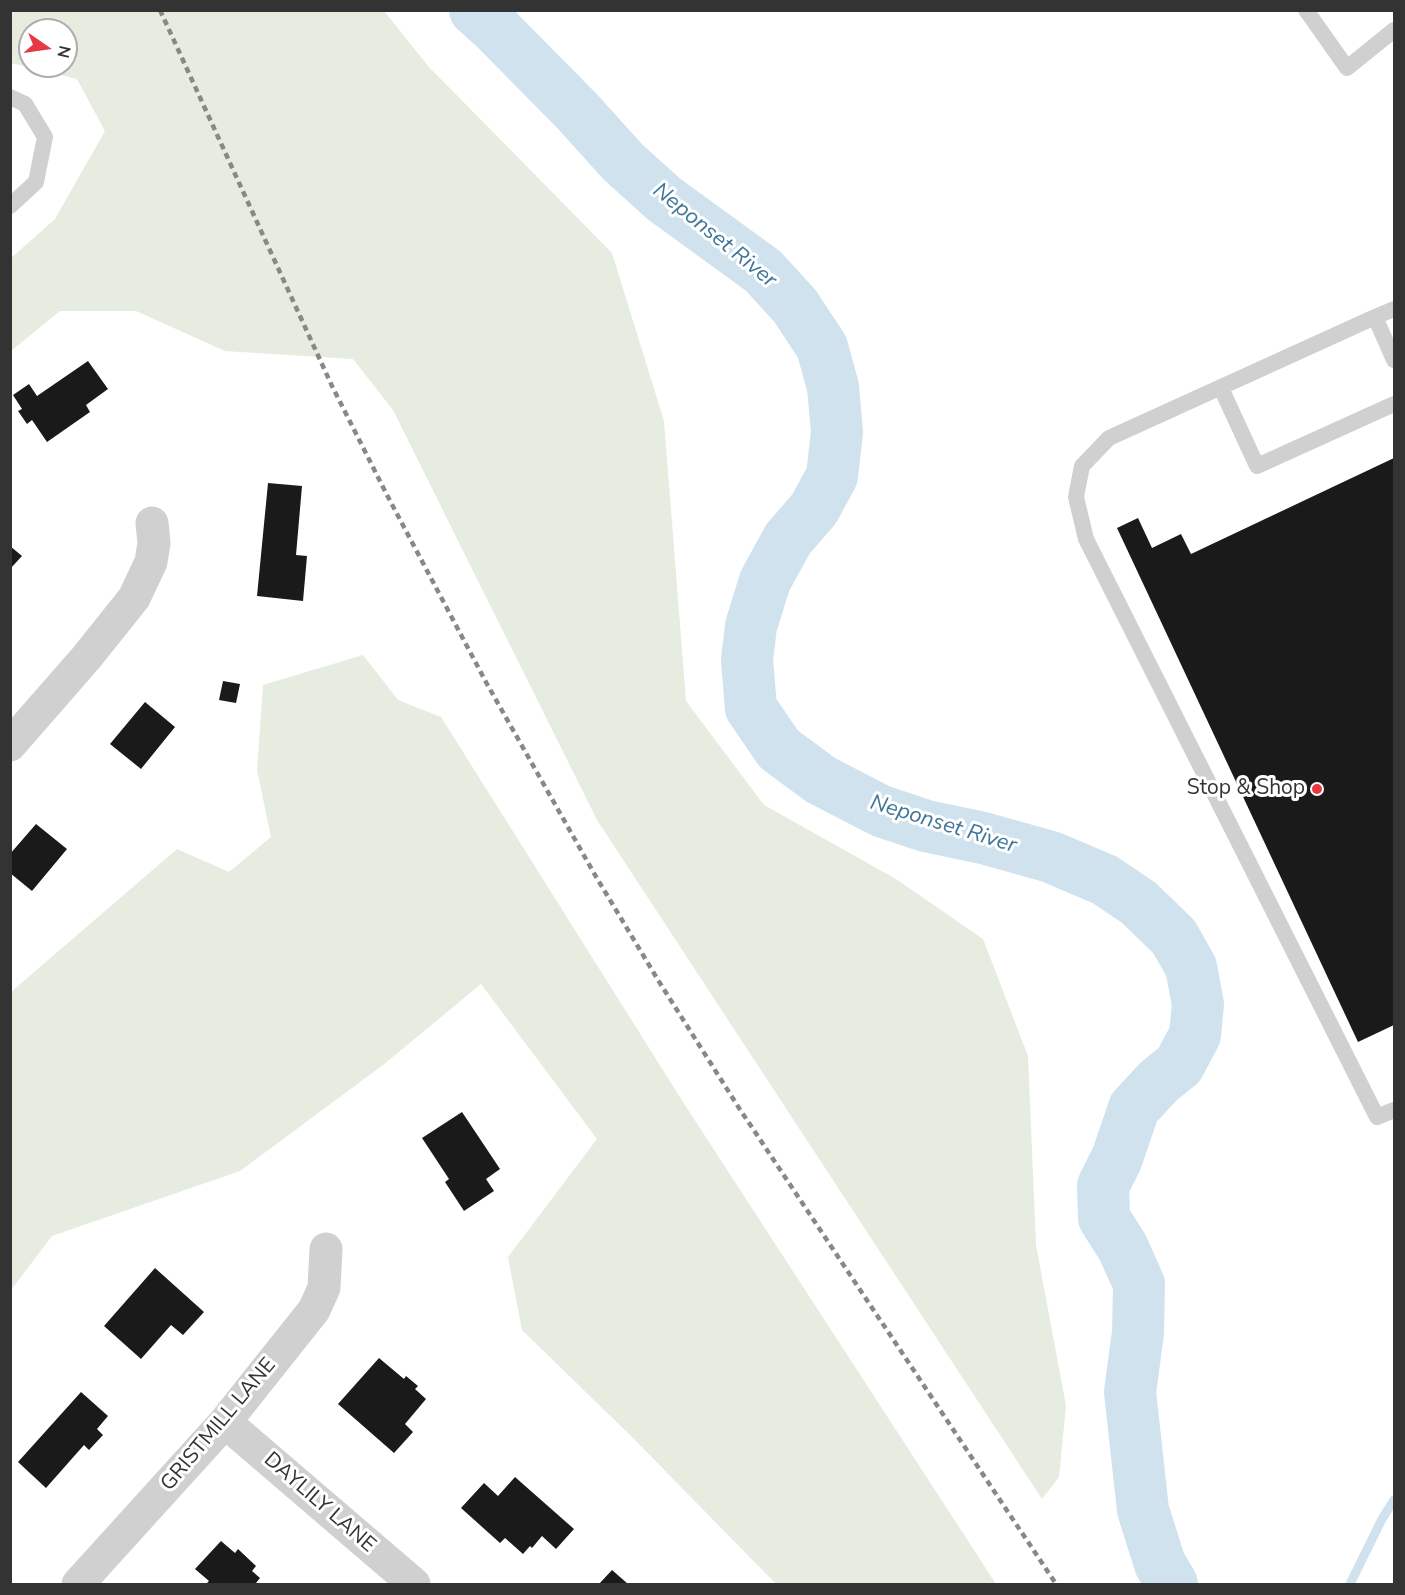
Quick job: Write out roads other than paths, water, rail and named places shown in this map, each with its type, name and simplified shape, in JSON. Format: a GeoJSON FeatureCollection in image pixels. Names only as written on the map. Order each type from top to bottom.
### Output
{"type":"FeatureCollection","features":[{"type":"Feature","properties":{"kind":"street"},"geometry":{"type":"LineString","coordinates":[[10,745],[86,658],[134,598],[151,562],[154,543],[152,523]]}},
{"type":"Feature","properties":{"kind":"street","name":"GRISTMILL LANE"},"geometry":{"type":"LineString","coordinates":[[78,1584],[225,1422],[314,1310],[324,1288],[326,1249]]}},
{"type":"Feature","properties":{"kind":"street","name":"DAYLILY LANE"},"geometry":{"type":"LineString","coordinates":[[225,1422],[414,1584]]}},
{"type":"Feature","properties":{"kind":"lane"},"geometry":{"type":"LineString","coordinates":[[1306,10],[1347,68],[1395,30]]}},
{"type":"Feature","properties":{"kind":"lane"},"geometry":{"type":"LineString","coordinates":[[10,97],[25,104],[45,137],[36,182],[10,206]]}},
{"type":"Feature","properties":{"kind":"lane"},"geometry":{"type":"LineString","coordinates":[[1395,309],[1108,438],[1082,466],[1076,497],[1086,539],[1377,1117],[1395,1110]]}},
{"type":"Feature","properties":{"kind":"lane"},"geometry":{"type":"LineString","coordinates":[[1375,317],[1395,360]]}},
{"type":"Feature","properties":{"kind":"lane"},"geometry":{"type":"LineString","coordinates":[[1221,388],[1257,466],[1395,404]]}},
{"type":"Feature","properties":{"kind":"waterway","name":"Neponset River"},"geometry":{"type":"LineString","coordinates":[[475,10],[577,111],[623,162],[664,199],[763,271],[795,306],[822,347],[833,387],[837,432],[832,476],[814,509],[788,539],[765,581],[751,626],[747,660],[751,708],[779,749],[821,780],[881,811],[926,826],[983,838],[1051,857],[1105,880],[1139,903],[1174,937],[1191,967],[1198,1004],[1195,1035],[1179,1065],[1159,1081],[1134,1108],[1117,1158],[1103,1186],[1104,1218],[1123,1248],[1139,1284],[1138,1333],[1130,1392],[1143,1510],[1160,1564],[1172,1584]]}},
{"type":"Feature","properties":{"kind":"waterway"},"geometry":{"type":"LineString","coordinates":[[1350,1584],[1382,1519],[1394,1500]]}},
{"type":"Feature","properties":{"kind":"railway"},"geometry":{"type":"LineString","coordinates":[[160,10],[332,386],[487,684],[595,875],[739,1108],[1056,1584]]}},
{"type":"Feature","properties":{"kind":"place","name":"Stop & Shop"},"geometry":{"type":"Point","coordinates":[1317,789]}}]}
